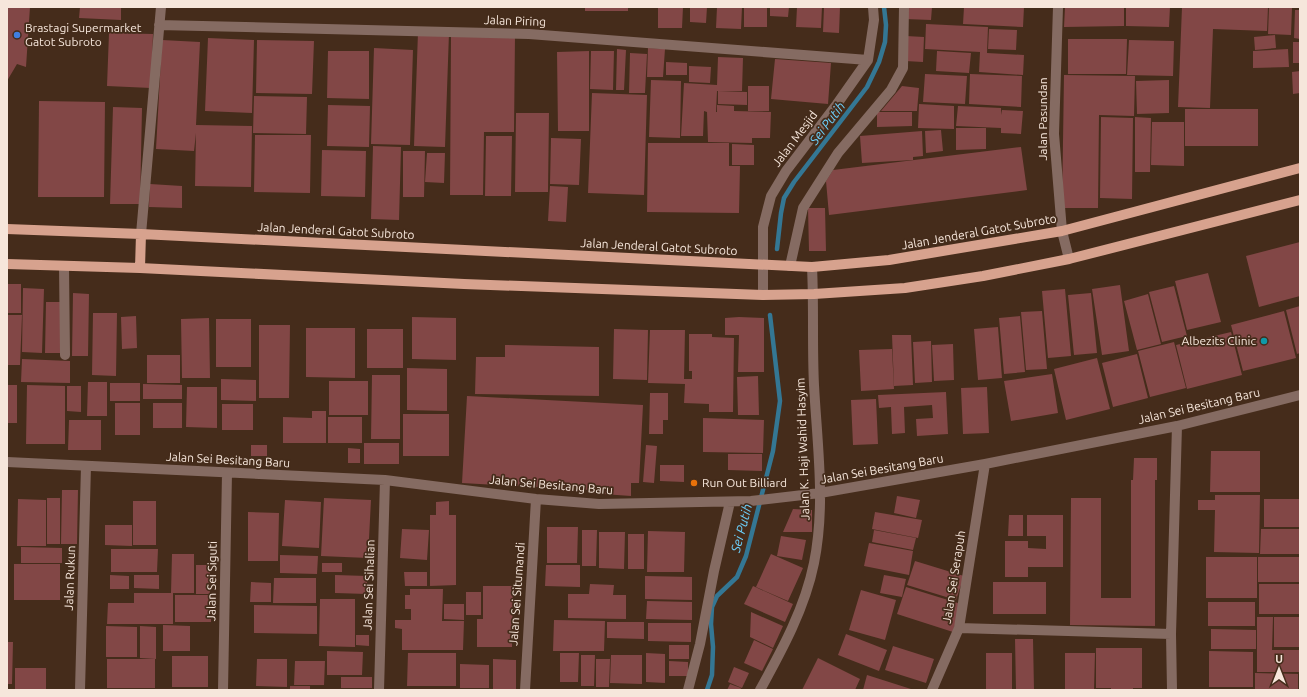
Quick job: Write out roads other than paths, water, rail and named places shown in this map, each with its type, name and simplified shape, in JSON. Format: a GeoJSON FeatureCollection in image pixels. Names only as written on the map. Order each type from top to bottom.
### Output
{"type":"FeatureCollection","features":[{"type":"Feature","properties":{"kind":"main road","name":"Jalan Jenderal Gatot Subroto"},"geometry":{"type":"LineString","coordinates":[[7,229],[141,234],[812,267],[889,260],[1062,231],[1300,168]]}},
{"type":"Feature","properties":{"kind":"main road"},"geometry":{"type":"LineString","coordinates":[[7,264],[140,268],[464,284],[763,295],[814,294],[905,288],[983,276],[1069,259],[1300,200]]}},
{"type":"Feature","properties":{"kind":"main road"},"geometry":{"type":"LineString","coordinates":[[140,268],[141,234]]}},
{"type":"Feature","properties":{"kind":"street"},"geometry":{"type":"LineString","coordinates":[[141,234],[161,7]]}},
{"type":"Feature","properties":{"kind":"street","name":"Jalan Mesjid"},"geometry":{"type":"LineString","coordinates":[[763,295],[763,226],[771,196],[786,171],[837,104],[868,60],[874,20],[873,7]]}},
{"type":"Feature","properties":{"kind":"street"},"geometry":{"type":"LineString","coordinates":[[790,266],[803,208],[838,153],[891,90],[903,68],[904,7]]}},
{"type":"Feature","properties":{"kind":"street","name":"Jalan Pasundan"},"geometry":{"type":"LineString","coordinates":[[1058,7],[1054,134],[1062,231],[1069,259]]}},
{"type":"Feature","properties":{"kind":"street","name":"Jalan Piring"},"geometry":{"type":"LineString","coordinates":[[159,25],[529,34],[868,60]]}},
{"type":"Feature","properties":{"kind":"street"},"geometry":{"type":"LineString","coordinates":[[64,266],[65,355]]}},
{"type":"Feature","properties":{"kind":"street","name":"Jalan K. Haji Wahid Hasyim"},"geometry":{"type":"LineString","coordinates":[[760,690],[778,658],[797,618],[807,591],[814,562],[818,531],[820,493],[812,351],[814,294],[812,267]]}},
{"type":"Feature","properties":{"kind":"street","name":"Jalan Sei Besitang Baru"},"geometry":{"type":"LineString","coordinates":[[7,462],[385,480],[536,499],[599,504],[751,501],[820,493],[985,464],[1177,426],[1300,395]]}},
{"type":"Feature","properties":{"kind":"street"},"geometry":{"type":"LineString","coordinates":[[1172,690],[1171,634],[1177,426]]}},
{"type":"Feature","properties":{"kind":"street","name":"Jalan Sei Serapuh"},"geometry":{"type":"LineString","coordinates":[[932,690],[959,628],[985,464]]}},
{"type":"Feature","properties":{"kind":"street","name":"Jalan Rukun"},"geometry":{"type":"LineString","coordinates":[[80,690],[86,466]]}},
{"type":"Feature","properties":{"kind":"street","name":"Jalan Sei Siguti"},"geometry":{"type":"LineString","coordinates":[[223,690],[226,473]]}},
{"type":"Feature","properties":{"kind":"street","name":"Jalan Sei Sihalian"},"geometry":{"type":"LineString","coordinates":[[379,690],[385,480]]}},
{"type":"Feature","properties":{"kind":"street","name":"Jalan Sei Situmandi"},"geometry":{"type":"LineString","coordinates":[[524,690],[536,499]]}},
{"type":"Feature","properties":{"kind":"street"},"geometry":{"type":"LineString","coordinates":[[688,690],[700,644],[714,571],[730,502]]}},
{"type":"Feature","properties":{"kind":"street"},"geometry":{"type":"LineString","coordinates":[[959,628],[1171,634]]}},
{"type":"Feature","properties":{"kind":"waterway","name":"Sei Putih"},"geometry":{"type":"LineString","coordinates":[[777,249],[784,198],[794,182],[867,87],[879,62],[885,42],[886,25],[884,7]]}},
{"type":"Feature","properties":{"kind":"waterway","name":"Sei Putih"},"geometry":{"type":"LineString","coordinates":[[707,690],[712,675],[712,607],[717,596],[737,577],[746,556],[773,451],[780,401],[770,315]]}},
{"type":"Feature","properties":{"kind":"place","name":"Brastagi Supermarket Gatot Subroto"},"geometry":{"type":"Point","coordinates":[17,35]}},
{"type":"Feature","properties":{"kind":"place","name":"Albezits Clinic"},"geometry":{"type":"Point","coordinates":[1264,341]}},
{"type":"Feature","properties":{"kind":"place","name":"Run Out Billiard"},"geometry":{"type":"Point","coordinates":[694,483]}}]}
